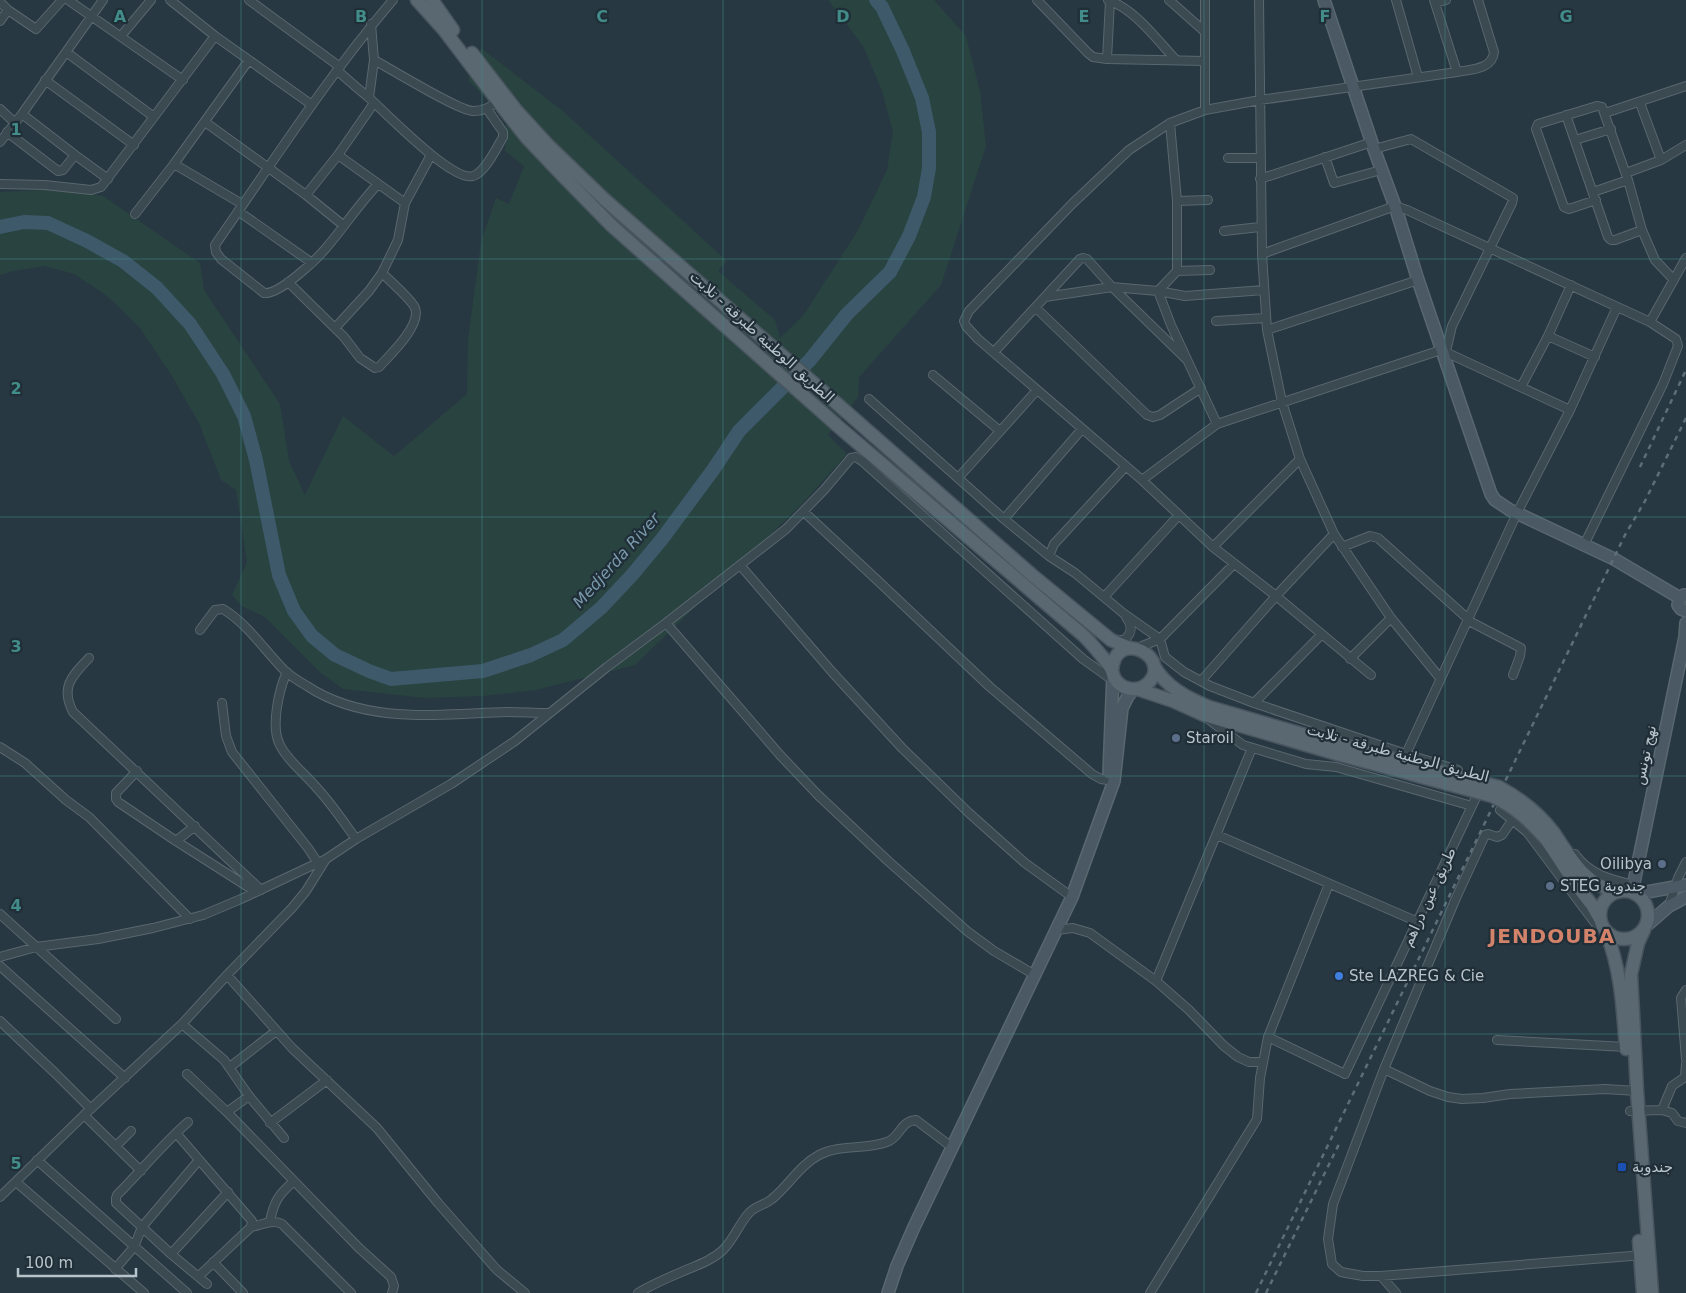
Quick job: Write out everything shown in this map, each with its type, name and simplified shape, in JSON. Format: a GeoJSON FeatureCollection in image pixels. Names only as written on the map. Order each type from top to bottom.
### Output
{"type":"FeatureCollection","features":[{"type":"Feature","properties":{"kind":"main road","name":"الطريق الوطنية طبرقة - تلابت"},"geometry":{"type":"LineString","coordinates":[[417,0],[444,30],[526,136],[612,226],[840,428],[1084,636],[1103,658],[1115,678]]}},
{"type":"Feature","properties":{"kind":"main road","name":"الطريق الوطنية طبرقة - تلابت"},"geometry":{"type":"LineString","coordinates":[[432,0],[448,24],[516,110],[549,146],[604,199],[1032,575],[1112,640],[1129,650]]}},
{"type":"Feature","properties":{"kind":"main road"},"geometry":{"type":"LineString","coordinates":[[1129,650],[1149,655],[1153,663],[1154,672],[1148,683],[1136,689],[1129,689],[1115,678],[1116,658],[1129,650]]}},
{"type":"Feature","properties":{"kind":"main road","name":"الطريق الوطنية طبرقة - تلابت"},"geometry":{"type":"LineString","coordinates":[[1153,663],[1166,683],[1187,697],[1209,708],[1492,796],[1526,817],[1550,836],[1583,874],[1601,887],[1618,892]]}},
{"type":"Feature","properties":{"kind":"main road","name":"الطريق الوطنية طبرقة - تلابت"},"geometry":{"type":"LineString","coordinates":[[1136,689],[1173,701],[1204,715],[1339,749]]}},
{"type":"Feature","properties":{"kind":"main road","name":"الطريق الوطنية طبرقة - تلابت"},"geometry":{"type":"LineString","coordinates":[[1550,836],[1574,882],[1592,905],[1603,925],[1625,975],[1644,1255],[1643,1293]]}},
{"type":"Feature","properties":{"kind":"main road"},"geometry":{"type":"LineString","coordinates":[[1634,890],[1646,904],[1648,919],[1645,928],[1639,935],[1625,940],[1612,936],[1603,925],[1602,905],[1606,899],[1618,892],[1634,890]]}},
{"type":"Feature","properties":{"kind":"main road","name":"الطريق الوطنية طبرقة - تلابت"},"geometry":{"type":"LineString","coordinates":[[1633,1091],[1626,1047],[1625,975],[1645,928]]}},
{"type":"Feature","properties":{"kind":"main road","name":"الطريق الوطنية طبرقة - تلابت"},"geometry":{"type":"LineString","coordinates":[[1644,1255],[1652,1293]]}},
{"type":"Feature","properties":{"kind":"street"},"geometry":{"type":"LineString","coordinates":[[0,2],[8,10],[37,29],[62,0]]}},
{"type":"Feature","properties":{"kind":"street"},"geometry":{"type":"LineString","coordinates":[[68,0],[183,80]]}},
{"type":"Feature","properties":{"kind":"street"},"geometry":{"type":"LineString","coordinates":[[0,142],[103,0]]}},
{"type":"Feature","properties":{"kind":"street"},"geometry":{"type":"LineString","coordinates":[[121,36],[150,0]]}},
{"type":"Feature","properties":{"kind":"street"},"geometry":{"type":"LineString","coordinates":[[170,0],[215,36],[312,105]]}},
{"type":"Feature","properties":{"kind":"street"},"geometry":{"type":"LineString","coordinates":[[249,0],[339,69],[431,155],[461,175],[476,176],[482,170],[503,137],[503,132],[487,109]]}},
{"type":"Feature","properties":{"kind":"street"},"geometry":{"type":"LineString","coordinates":[[378,184],[362,201],[326,249],[288,282],[270,293],[264,293],[221,259],[216,252],[215,245],[267,168],[371,24],[393,0]]}},
{"type":"Feature","properties":{"kind":"street"},"geometry":{"type":"LineString","coordinates":[[1037,0],[1093,57],[1107,60],[1205,61]]}},
{"type":"Feature","properties":{"kind":"street"},"geometry":{"type":"LineString","coordinates":[[1107,60],[1109,0],[1122,6],[1176,60]]}},
{"type":"Feature","properties":{"kind":"street"},"geometry":{"type":"LineString","coordinates":[[1169,0],[1204,31]]}},
{"type":"Feature","properties":{"kind":"street"},"geometry":{"type":"LineString","coordinates":[[1204,0],[1205,110]]}},
{"type":"Feature","properties":{"kind":"street"},"geometry":{"type":"LineString","coordinates":[[1258,0],[1260,227],[1267,330],[1282,402],[1300,459],[1334,534],[1391,618],[1440,678]]}},
{"type":"Feature","properties":{"kind":"street"},"geometry":{"type":"LineString","coordinates":[[1324,0],[1352,86],[1395,206],[1490,494],[1494,500],[1516,513],[1614,559],[1683,597],[1678,602],[1679,607],[1686,611]]}},
{"type":"Feature","properties":{"kind":"street"},"geometry":{"type":"LineString","coordinates":[[1396,0],[1418,77]]}},
{"type":"Feature","properties":{"kind":"street"},"geometry":{"type":"LineString","coordinates":[[1446,0],[1435,1],[1457,72]]}},
{"type":"Feature","properties":{"kind":"street"},"geometry":{"type":"LineString","coordinates":[[1371,675],[1213,546],[1142,480],[994,352],[966,326],[964,321],[969,310],[1072,204],[1129,150],[1170,123],[1205,110],[1352,86],[1457,72],[1488,64],[1493,59],[1492,45],[1478,0]]}},
{"type":"Feature","properties":{"kind":"street"},"geometry":{"type":"LineString","coordinates":[[0,21],[8,10]]}},
{"type":"Feature","properties":{"kind":"street"},"geometry":{"type":"LineString","coordinates":[[306,195],[338,155],[371,100],[374,60],[371,24]]}},
{"type":"Feature","properties":{"kind":"street"},"geometry":{"type":"LineString","coordinates":[[0,184],[44,185],[91,190],[101,187],[215,36]]}},
{"type":"Feature","properties":{"kind":"street"},"geometry":{"type":"LineString","coordinates":[[66,52],[154,117]]}},
{"type":"Feature","properties":{"kind":"street"},"geometry":{"type":"LineString","coordinates":[[135,214],[174,164],[249,60]]}},
{"type":"Feature","properties":{"kind":"street"},"geometry":{"type":"LineString","coordinates":[[374,60],[453,104],[471,111],[487,109],[498,101]]}},
{"type":"Feature","properties":{"kind":"street"},"geometry":{"type":"LineString","coordinates":[[45,80],[134,145]]}},
{"type":"Feature","properties":{"kind":"street"},"geometry":{"type":"LineString","coordinates":[[1605,113],[1640,103],[1686,86]]}},
{"type":"Feature","properties":{"kind":"street"},"geometry":{"type":"LineString","coordinates":[[1640,103],[1661,160]]}},
{"type":"Feature","properties":{"kind":"street"},"geometry":{"type":"LineString","coordinates":[[1673,279],[1655,260],[1642,230],[1627,177],[1611,129],[1600,105],[1536,126],[1564,207],[1569,209],[1627,177],[1661,160],[1686,145]]}},
{"type":"Feature","properties":{"kind":"street"},"geometry":{"type":"LineString","coordinates":[[0,109],[14,122]]}},
{"type":"Feature","properties":{"kind":"street"},"geometry":{"type":"LineString","coordinates":[[22,114],[108,179]]}},
{"type":"Feature","properties":{"kind":"street"},"geometry":{"type":"LineString","coordinates":[[1566,115],[1610,240],[1642,230]]}},
{"type":"Feature","properties":{"kind":"street"},"geometry":{"type":"LineString","coordinates":[[204,122],[306,195],[343,225]]}},
{"type":"Feature","properties":{"kind":"street"},"geometry":{"type":"LineString","coordinates":[[1158,291],[1177,271],[1177,201],[1170,123]]}},
{"type":"Feature","properties":{"kind":"street"},"geometry":{"type":"LineString","coordinates":[[1575,140],[1611,129]]}},
{"type":"Feature","properties":{"kind":"street"},"geometry":{"type":"LineString","coordinates":[[7,132],[58,171],[63,170],[75,155]]}},
{"type":"Feature","properties":{"kind":"street"},"geometry":{"type":"LineString","coordinates":[[1260,179],[1325,157],[1411,139],[1511,196],[1513,198],[1512,203],[1452,326],[1443,350]]}},
{"type":"Feature","properties":{"kind":"street"},"geometry":{"type":"LineString","coordinates":[[338,155],[406,203]]}},
{"type":"Feature","properties":{"kind":"street"},"geometry":{"type":"LineString","coordinates":[[335,328],[369,291],[382,273],[398,240],[406,203],[431,155]]}},
{"type":"Feature","properties":{"kind":"street"},"geometry":{"type":"LineString","coordinates":[[1325,157],[1334,183],[1381,170]]}},
{"type":"Feature","properties":{"kind":"street"},"geometry":{"type":"LineString","coordinates":[[1228,158],[1260,158]]}},
{"type":"Feature","properties":{"kind":"street"},"geometry":{"type":"LineString","coordinates":[[174,164],[240,208],[312,263]]}},
{"type":"Feature","properties":{"kind":"street"},"geometry":{"type":"LineString","coordinates":[[1177,201],[1208,200]]}},
{"type":"Feature","properties":{"kind":"street"},"geometry":{"type":"LineString","coordinates":[[1262,254],[1395,206],[1650,322],[1676,339],[1678,346],[1658,393],[1584,545]]}},
{"type":"Feature","properties":{"kind":"street"},"geometry":{"type":"LineString","coordinates":[[1224,231],[1260,227]]}},
{"type":"Feature","properties":{"kind":"street"},"geometry":{"type":"LineString","coordinates":[[994,352],[1083,258],[1087,259],[1112,287],[1187,360]]}},
{"type":"Feature","properties":{"kind":"street"},"geometry":{"type":"LineString","coordinates":[[1650,322],[1686,258]]}},
{"type":"Feature","properties":{"kind":"street"},"geometry":{"type":"LineString","coordinates":[[1177,271],[1210,270]]}},
{"type":"Feature","properties":{"kind":"street"},"geometry":{"type":"LineString","coordinates":[[288,282],[335,328],[360,358],[375,368],[379,367],[397,347],[410,330],[415,319],[415,307],[382,273]]}},
{"type":"Feature","properties":{"kind":"street"},"geometry":{"type":"LineString","coordinates":[[1267,330],[1418,280]]}},
{"type":"Feature","properties":{"kind":"street"},"geometry":{"type":"LineString","coordinates":[[1521,387],[1548,336],[1571,285]]}},
{"type":"Feature","properties":{"kind":"street"},"geometry":{"type":"LineString","coordinates":[[1045,297],[1112,287],[1158,291],[1185,296],[1264,290]]}},
{"type":"Feature","properties":{"kind":"street"},"geometry":{"type":"LineString","coordinates":[[1158,291],[1217,424]]}},
{"type":"Feature","properties":{"kind":"street"},"geometry":{"type":"LineString","coordinates":[[1166,683],[1166,676],[1170,670],[1176,669],[1254,703],[1406,754],[1516,513],[1570,410],[1617,307]]}},
{"type":"Feature","properties":{"kind":"street"},"geometry":{"type":"LineString","coordinates":[[1036,308],[1147,415],[1153,417],[1160,415],[1201,388]]}},
{"type":"Feature","properties":{"kind":"street"},"geometry":{"type":"LineString","coordinates":[[1216,321],[1266,318]]}},
{"type":"Feature","properties":{"kind":"street"},"geometry":{"type":"LineString","coordinates":[[1548,336],[1595,357]]}},
{"type":"Feature","properties":{"kind":"street"},"geometry":{"type":"LineString","coordinates":[[1142,480],[1217,424],[1443,350],[1570,410]]}},
{"type":"Feature","properties":{"kind":"street"},"geometry":{"type":"LineString","coordinates":[[933,375],[1000,431]]}},
{"type":"Feature","properties":{"kind":"street"},"geometry":{"type":"LineString","coordinates":[[958,478],[1037,390]]}},
{"type":"Feature","properties":{"kind":"street"},"geometry":{"type":"LineString","coordinates":[[868,399],[1004,519],[1049,556],[1075,572],[1123,613],[1160,639],[1165,657],[1184,672]]}},
{"type":"Feature","properties":{"kind":"street"},"geometry":{"type":"LineString","coordinates":[[1004,519],[1082,429]]}},
{"type":"Feature","properties":{"kind":"street"},"geometry":{"type":"LineString","coordinates":[[1,956],[36,947],[98,939],[190,919],[220,909],[326,859],[356,839],[451,784],[515,741],[786,529],[804,512],[851,458],[856,457],[1082,659],[1115,678],[1111,780]]}},
{"type":"Feature","properties":{"kind":"street"},"geometry":{"type":"LineString","coordinates":[[1213,546],[1300,459]]}},
{"type":"Feature","properties":{"kind":"street"},"geometry":{"type":"LineString","coordinates":[[1049,556],[1054,544],[1126,466]]}},
{"type":"Feature","properties":{"kind":"street"},"geometry":{"type":"LineString","coordinates":[[804,512],[990,686],[1092,774],[1101,779],[1111,780]]}},
{"type":"Feature","properties":{"kind":"street"},"geometry":{"type":"LineString","coordinates":[[1105,596],[1179,515]]}},
{"type":"Feature","properties":{"kind":"street"},"geometry":{"type":"LineString","coordinates":[[1201,681],[1334,534]]}},
{"type":"Feature","properties":{"kind":"street"},"geometry":{"type":"LineString","coordinates":[[1342,547],[1370,536],[1378,538],[1467,619],[1521,648],[1513,675]]}},
{"type":"Feature","properties":{"kind":"street"},"geometry":{"type":"LineString","coordinates":[[1082,659],[1103,658],[1160,639],[1234,564]]}},
{"type":"Feature","properties":{"kind":"street"},"geometry":{"type":"LineString","coordinates":[[740,565],[857,700],[902,748],[969,813],[1025,863],[1072,897]]}},
{"type":"Feature","properties":{"kind":"street"},"geometry":{"type":"LineString","coordinates":[[200,630],[216,610],[223,609],[260,641],[287,672],[309,688],[349,706],[393,714],[549,713]]}},
{"type":"Feature","properties":{"kind":"street"},"geometry":{"type":"LineString","coordinates":[[1112,640],[1122,640],[1130,633],[1131,625],[1123,613]]}},
{"type":"Feature","properties":{"kind":"street"},"geometry":{"type":"LineString","coordinates":[[1350,659],[1391,618]]}},
{"type":"Feature","properties":{"kind":"street"},"geometry":{"type":"LineString","coordinates":[[666,623],[780,755],[818,795],[967,931],[994,951],[1035,975]]}},
{"type":"Feature","properties":{"kind":"street","name":"نهج تونس"},"geometry":{"type":"LineString","coordinates":[[1634,890],[1685,638],[1686,623]]}},
{"type":"Feature","properties":{"kind":"street"},"geometry":{"type":"LineString","coordinates":[[1254,703],[1321,635]]}},
{"type":"Feature","properties":{"kind":"street"},"geometry":{"type":"LineString","coordinates":[[1153,663],[1160,639]]}},
{"type":"Feature","properties":{"kind":"street"},"geometry":{"type":"LineString","coordinates":[[89,658],[70,679],[67,690],[70,708],[80,721],[196,826],[259,891]]}},
{"type":"Feature","properties":{"kind":"street"},"geometry":{"type":"LineString","coordinates":[[287,672],[280,688],[277,706],[279,744],[318,789],[356,839]]}},
{"type":"Feature","properties":{"kind":"street"},"geometry":{"type":"LineString","coordinates":[[888,1293],[897,1266],[911,1235],[1072,897],[1107,800],[1122,708],[1128,696],[1136,689]]}},
{"type":"Feature","properties":{"kind":"street"},"geometry":{"type":"LineString","coordinates":[[222,703],[226,736],[232,752],[318,863]]}},
{"type":"Feature","properties":{"kind":"street"},"geometry":{"type":"LineString","coordinates":[[1204,715],[1234,740],[1252,748],[1306,764],[1336,766],[1472,806]]}},
{"type":"Feature","properties":{"kind":"street"},"geometry":{"type":"LineString","coordinates":[[0,747],[25,763],[66,800],[89,817],[190,919]]}},
{"type":"Feature","properties":{"kind":"street"},"geometry":{"type":"LineString","coordinates":[[1156,981],[1252,748]]}},
{"type":"Feature","properties":{"kind":"street","name":"طريق عين دراهم"},"geometry":{"type":"LineString","coordinates":[[1268,1037],[1345,1074],[1484,778],[1406,754]]}},
{"type":"Feature","properties":{"kind":"street"},"geometry":{"type":"LineString","coordinates":[[137,771],[116,793],[116,799],[176,842],[259,891]]}},
{"type":"Feature","properties":{"kind":"street"},"geometry":{"type":"LineString","coordinates":[[1603,925],[1595,923],[1527,832],[1500,810],[1510,787],[1540,808],[1579,859],[1589,868],[1634,890],[1681,886]]}},
{"type":"Feature","properties":{"kind":"street","name":"طريق عين دراهم"},"geometry":{"type":"LineString","coordinates":[[1384,1069],[1456,898],[1485,835],[1497,837],[1502,835],[1513,819]]}},
{"type":"Feature","properties":{"kind":"street"},"geometry":{"type":"LineString","coordinates":[[176,842],[196,826]]}},
{"type":"Feature","properties":{"kind":"street"},"geometry":{"type":"LineString","coordinates":[[1217,835],[1418,922]]}},
{"type":"Feature","properties":{"kind":"street"},"geometry":{"type":"LineString","coordinates":[[0,1196],[182,1024],[292,908],[306,891],[326,859]]}},
{"type":"Feature","properties":{"kind":"street"},"geometry":{"type":"LineString","coordinates":[[1681,886],[1678,878],[1686,862]]}},
{"type":"Feature","properties":{"kind":"street"},"geometry":{"type":"LineString","coordinates":[[1150,1293],[1255,1124],[1258,1115],[1259,1084],[1268,1037],[1329,884]]}},
{"type":"Feature","properties":{"kind":"street"},"geometry":{"type":"LineString","coordinates":[[1669,906],[1681,886]]}},
{"type":"Feature","properties":{"kind":"street"},"geometry":{"type":"LineString","coordinates":[[1645,928],[1669,906],[1686,897]]}},
{"type":"Feature","properties":{"kind":"street"},"geometry":{"type":"LineString","coordinates":[[0,914],[116,1019]]}},
{"type":"Feature","properties":{"kind":"street"},"geometry":{"type":"LineString","coordinates":[[1056,930],[1073,928],[1090,933],[1156,981],[1238,1058],[1248,1062],[1263,1062]]}},
{"type":"Feature","properties":{"kind":"street"},"geometry":{"type":"LineString","coordinates":[[0,966],[125,1078]]}},
{"type":"Feature","properties":{"kind":"street"},"geometry":{"type":"LineString","coordinates":[[227,975],[292,1048],[377,1128],[438,1203],[497,1270],[525,1293]]}},
{"type":"Feature","properties":{"kind":"street"},"geometry":{"type":"LineString","coordinates":[[1686,990],[1681,998],[1686,1059]]}},
{"type":"Feature","properties":{"kind":"street"},"geometry":{"type":"LineString","coordinates":[[0,1021],[91,1109]]}},
{"type":"Feature","properties":{"kind":"street"},"geometry":{"type":"LineString","coordinates":[[182,1024],[230,1067],[270,1123],[284,1138]]}},
{"type":"Feature","properties":{"kind":"street"},"geometry":{"type":"LineString","coordinates":[[230,1067],[276,1031]]}},
{"type":"Feature","properties":{"kind":"street"},"geometry":{"type":"LineString","coordinates":[[1497,1040],[1626,1047]]}},
{"type":"Feature","properties":{"kind":"street"},"geometry":{"type":"LineString","coordinates":[[1662,1110],[1672,1086],[1684,1077],[1686,1064]]}},
{"type":"Feature","properties":{"kind":"street"},"geometry":{"type":"LineString","coordinates":[[1633,1091],[1604,1089],[1510,1094],[1462,1099],[1430,1091],[1384,1069],[1333,1204],[1328,1239],[1332,1264],[1341,1272],[1363,1276],[1644,1255]]}},
{"type":"Feature","properties":{"kind":"street"},"geometry":{"type":"LineString","coordinates":[[187,1074],[227,1112],[359,1248],[391,1277],[394,1286],[392,1293]]}},
{"type":"Feature","properties":{"kind":"street"},"geometry":{"type":"LineString","coordinates":[[270,1123],[327,1080]]}},
{"type":"Feature","properties":{"kind":"street"},"geometry":{"type":"LineString","coordinates":[[227,1112],[250,1096]]}},
{"type":"Feature","properties":{"kind":"street"},"geometry":{"type":"LineString","coordinates":[[1634,1111],[1662,1110],[1672,1113],[1678,1121],[1686,1123]]}},
{"type":"Feature","properties":{"kind":"street"},"geometry":{"type":"LineString","coordinates":[[84,1115],[141,1171]]}},
{"type":"Feature","properties":{"kind":"street"},"geometry":{"type":"LineString","coordinates":[[638,1293],[716,1256],[731,1241],[749,1212],[770,1200],[818,1155],[836,1149],[871,1147],[885,1143],[892,1140],[904,1124],[916,1120],[953,1148]]}},
{"type":"Feature","properties":{"kind":"street"},"geometry":{"type":"LineString","coordinates":[[188,1122],[154,1155],[117,1195],[115,1200],[171,1254],[207,1284]]}},
{"type":"Feature","properties":{"kind":"street"},"geometry":{"type":"LineString","coordinates":[[116,1146],[131,1131]]}},
{"type":"Feature","properties":{"kind":"street"},"geometry":{"type":"LineString","coordinates":[[176,1133],[252,1221],[251,1227]]}},
{"type":"Feature","properties":{"kind":"street"},"geometry":{"type":"LineString","coordinates":[[37,1160],[186,1293]]}},
{"type":"Feature","properties":{"kind":"street"},"geometry":{"type":"LineString","coordinates":[[115,1269],[134,1247],[142,1227],[199,1160]]}},
{"type":"Feature","properties":{"kind":"street"},"geometry":{"type":"LineString","coordinates":[[16,1182],[144,1293]]}},
{"type":"Feature","properties":{"kind":"street"},"geometry":{"type":"LineString","coordinates":[[270,1221],[274,1202],[278,1195],[293,1182]]}},
{"type":"Feature","properties":{"kind":"street"},"geometry":{"type":"LineString","coordinates":[[171,1254],[228,1192]]}},
{"type":"Feature","properties":{"kind":"street"},"geometry":{"type":"LineString","coordinates":[[199,1276],[251,1227],[270,1221],[282,1224],[351,1293]]}},
{"type":"Feature","properties":{"kind":"street"},"geometry":{"type":"LineString","coordinates":[[214,1262],[243,1293]]}},
{"type":"Feature","properties":{"kind":"street"},"geometry":{"type":"LineString","coordinates":[[1381,1276],[1396,1293]]}},
{"type":"Feature","properties":{"kind":"green space"},"geometry":{"type":"Polygon","coordinates":[[[828,0],[934,0],[966,36],[980,91],[986,146],[941,285],[859,377],[858,397],[828,435],[847,454],[801,505],[635,665],[536,690],[483,696],[425,698],[343,689],[321,673],[265,617],[242,606],[232,595],[247,562],[236,490],[221,480],[199,423],[172,376],[140,328],[106,295],[74,274],[45,266],[0,275],[0,192],[64,189],[103,196],[200,263],[204,290],[280,404],[289,461],[305,495],[343,416],[394,456],[467,394],[468,340],[481,242],[496,198],[509,204],[524,166],[505,151],[506,120],[468,80],[481,48],[564,112],[727,261],[718,271],[775,320],[780,338],[803,316],[857,232],[887,170],[893,132],[882,91],[863,46],[828,0]]]}},
{"type":"Feature","properties":{"kind":"waterway","name":"Medjerda River"},"geometry":{"type":"LineString","coordinates":[[0,227],[24,222],[48,223],[87,241],[123,261],[157,288],[190,324],[223,374],[244,416],[256,460],[279,575],[294,611],[312,636],[335,655],[391,679],[483,671],[531,655],[563,640],[601,608],[662,539],[739,431],[810,360],[847,314],[890,272],[909,236],[924,197],[929,168],[929,132],[922,98],[903,51],[882,7],[876,0]]}},
{"type":"Feature","properties":{"kind":"railway"},"geometry":{"type":"LineString","coordinates":[[1640,467],[1686,370]]}},
{"type":"Feature","properties":{"kind":"railway"},"geometry":{"type":"LineString","coordinates":[[1256,1293],[1625,535],[1645,501],[1686,418]]}},
{"type":"Feature","properties":{"kind":"railway"},"geometry":{"type":"LineString","coordinates":[[1266,1293],[1340,1142]]}},
{"type":"Feature","properties":{"kind":"place","name":"Staroil"},"geometry":{"type":"Point","coordinates":[1176,738]}},
{"type":"Feature","properties":{"kind":"place","name":"Oilibya"},"geometry":{"type":"Point","coordinates":[1662,864]}},
{"type":"Feature","properties":{"kind":"place","name":"STEG جندوبة"},"geometry":{"type":"Point","coordinates":[1550,886]}},
{"type":"Feature","properties":{"kind":"place","name":"Ste LAZREG & Cie"},"geometry":{"type":"Point","coordinates":[1339,976]}},
{"type":"Feature","properties":{"kind":"place","name":"جندوبة"},"geometry":{"type":"Point","coordinates":[1622,1167]}},
{"type":"Feature","properties":{"kind":"district","name":"JENDOUBA"},"geometry":{"type":"Point","coordinates":[1552,936]}}]}
